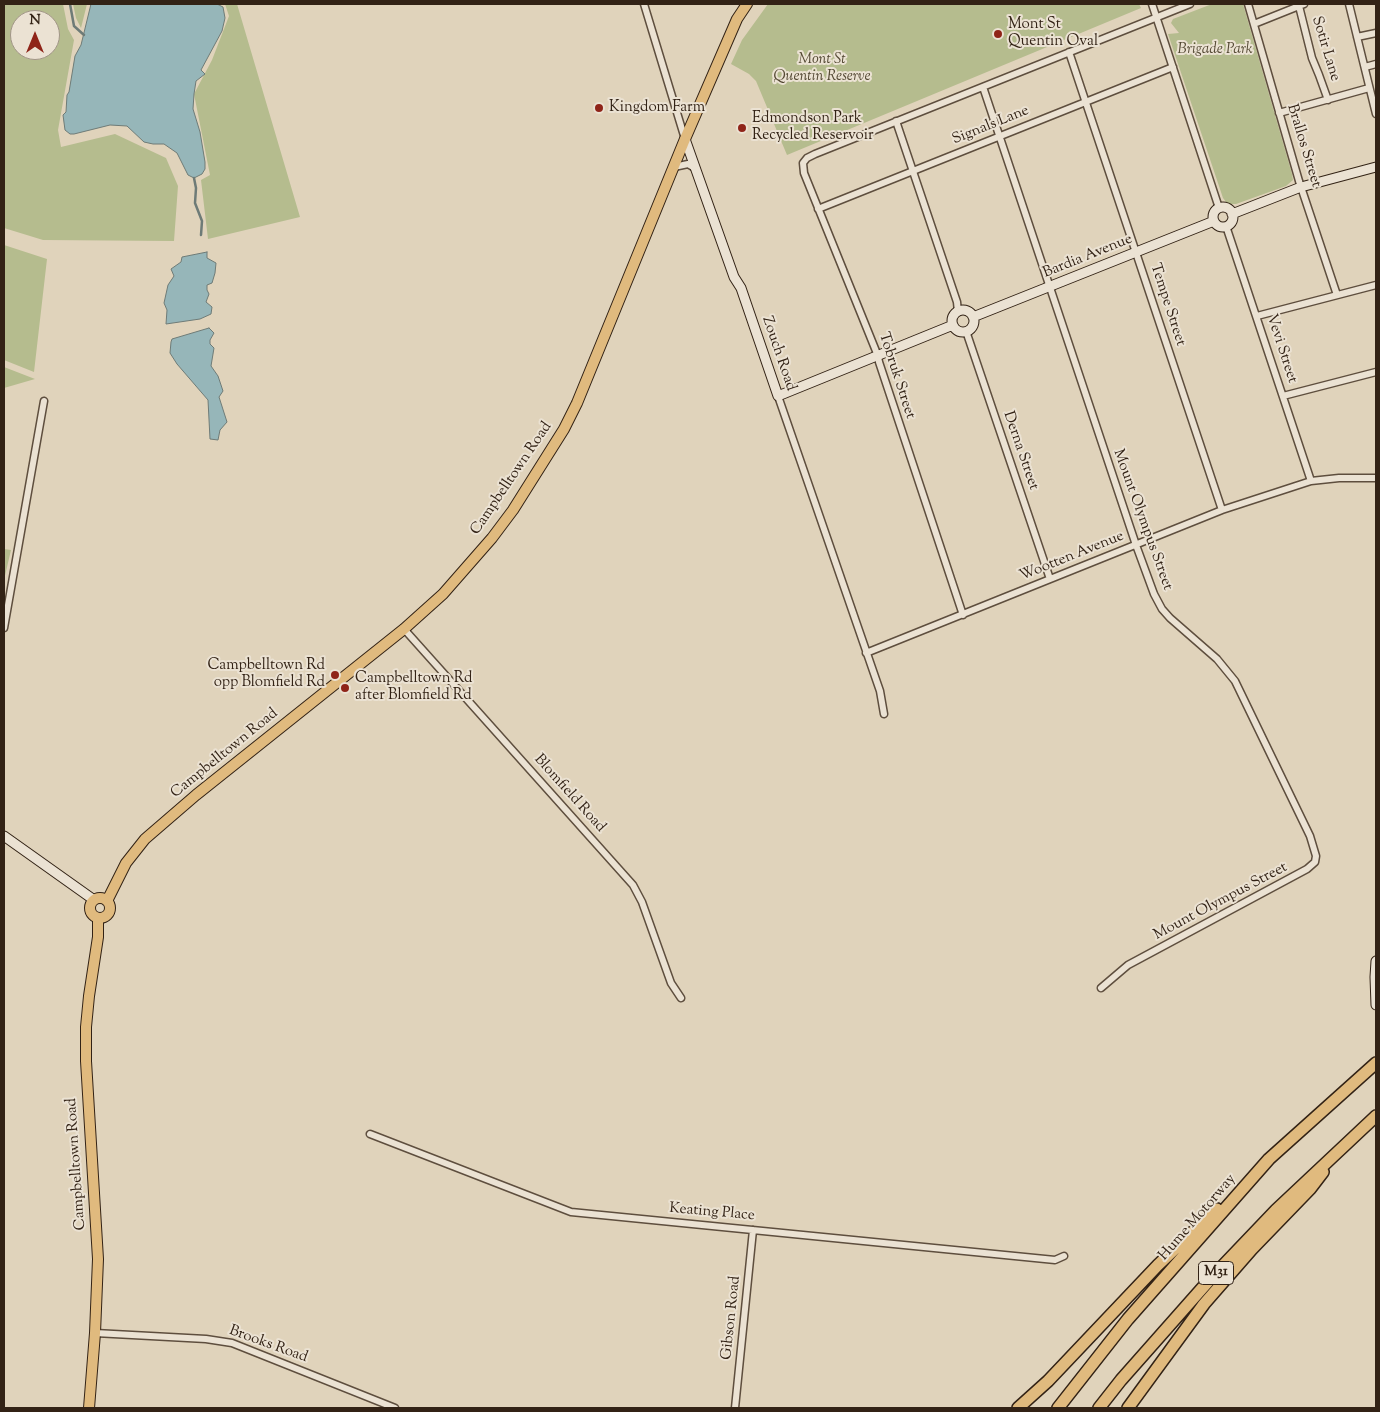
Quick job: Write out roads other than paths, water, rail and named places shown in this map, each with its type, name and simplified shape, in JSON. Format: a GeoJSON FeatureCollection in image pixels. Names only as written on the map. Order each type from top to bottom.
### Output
{"type":"FeatureCollection","features":[{"type":"Feature","properties":{"kind":"highway","name":"Hume Motorway"},"geometry":{"type":"LineString","coordinates":[[1058,1408],[1128,1319],[1269,1159],[1376,1064]]}},
{"type":"Feature","properties":{"kind":"highway","name":"M31"},"geometry":{"type":"LineString","coordinates":[[1099,1408],[1121,1380],[1213,1276],[1276,1210],[1376,1116]]}},
{"type":"Feature","properties":{"kind":"highway"},"geometry":{"type":"LineString","coordinates":[[1128,1408],[1204,1304],[1252,1249],[1310,1189],[1342,1146]]}},
{"type":"Feature","properties":{"kind":"highway"},"geometry":{"type":"LineString","coordinates":[[1018,1408],[1048,1381],[1158,1265],[1269,1159]]}},
{"type":"Feature","properties":{"kind":"main road","name":"Campbelltown Road"},"geometry":{"type":"LineString","coordinates":[[108,901],[126,863],[156,828],[404,629],[443,594],[492,538],[528,488],[564,429],[589,375],[736,19],[746,4]]}},
{"type":"Feature","properties":{"kind":"main road"},"geometry":{"type":"LineString","coordinates":[[99,898],[108,901],[110,907],[108,915],[95,917],[90,910],[90,904],[94,900],[99,898]]}},
{"type":"Feature","properties":{"kind":"main road","name":"Campbelltown Road"},"geometry":{"type":"LineString","coordinates":[[89,1408],[98,1259],[86,1061],[86,1027],[98,937],[98,918]]}},
{"type":"Feature","properties":{"kind":"street","name":"Zouch Road"},"geometry":{"type":"LineString","coordinates":[[644,4],[686,139],[734,276],[741,288],[880,691],[884,714]]}},
{"type":"Feature","properties":{"kind":"street"},"geometry":{"type":"LineString","coordinates":[[1152,4],[1219,208]]}},
{"type":"Feature","properties":{"kind":"street"},"geometry":{"type":"LineString","coordinates":[[958,312],[968,312],[973,317],[972,327],[966,332],[957,330],[953,325],[952,319],[958,312],[957,302],[896,121],[1190,4]]}},
{"type":"Feature","properties":{"kind":"street","name":"Brallos Street"},"geometry":{"type":"LineString","coordinates":[[1248,4],[1302,187],[1337,295]]}},
{"type":"Feature","properties":{"kind":"street"},"geometry":{"type":"LineString","coordinates":[[1348,4],[1376,114]]}},
{"type":"Feature","properties":{"kind":"street"},"geometry":{"type":"LineString","coordinates":[[1254,24],[1302,5]]}},
{"type":"Feature","properties":{"kind":"street","name":"Sotir Lane"},"geometry":{"type":"LineString","coordinates":[[1302,5],[1312,58],[1328,100]]}},
{"type":"Feature","properties":{"kind":"street"},"geometry":{"type":"LineString","coordinates":[[1357,38],[1376,32]]}},
{"type":"Feature","properties":{"kind":"street","name":"Tempe Street"},"geometry":{"type":"LineString","coordinates":[[1069,52],[1222,510]]}},
{"type":"Feature","properties":{"kind":"street"},"geometry":{"type":"LineString","coordinates":[[1364,67],[1376,64]]}},
{"type":"Feature","properties":{"kind":"street","name":"Signals Lane"},"geometry":{"type":"LineString","coordinates":[[818,209],[1173,67]]}},
{"type":"Feature","properties":{"kind":"street","name":"Mount Olympus Street"},"geometry":{"type":"LineString","coordinates":[[982,86],[1154,594],[1162,609],[1218,660],[1235,681],[1310,836],[1316,856],[1315,862],[1308,869],[1128,965],[1101,988]]}},
{"type":"Feature","properties":{"kind":"street"},"geometry":{"type":"LineString","coordinates":[[1280,113],[1370,88]]}},
{"type":"Feature","properties":{"kind":"street","name":"Tobruk Street"},"geometry":{"type":"LineString","coordinates":[[896,121],[815,154],[807,158],[802,168],[878,356],[878,362],[963,615]]}},
{"type":"Feature","properties":{"kind":"street"},"geometry":{"type":"LineString","coordinates":[[674,167],[688,164],[697,170]]}},
{"type":"Feature","properties":{"kind":"street"},"geometry":{"type":"LineString","coordinates":[[1232,214],[1302,187],[1376,167]]}},
{"type":"Feature","properties":{"kind":"street"},"geometry":{"type":"LineString","coordinates":[[1219,208],[1228,209],[1232,214],[1231,222],[1226,226],[1218,225],[1214,221],[1214,212],[1219,208]]}},
{"type":"Feature","properties":{"kind":"street","name":"Bardia Avenue"},"geometry":{"type":"LineString","coordinates":[[973,317],[1214,221]]}},
{"type":"Feature","properties":{"kind":"street","name":"Vevi Street"},"geometry":{"type":"LineString","coordinates":[[1226,226],[1311,481]]}},
{"type":"Feature","properties":{"kind":"street"},"geometry":{"type":"LineString","coordinates":[[1257,316],[1376,285]]}},
{"type":"Feature","properties":{"kind":"street"},"geometry":{"type":"LineString","coordinates":[[778,396],[953,325]]}},
{"type":"Feature","properties":{"kind":"street","name":"Derna Street"},"geometry":{"type":"LineString","coordinates":[[966,332],[1050,579]]}},
{"type":"Feature","properties":{"kind":"street"},"geometry":{"type":"LineString","coordinates":[[1283,396],[1376,372]]}},
{"type":"Feature","properties":{"kind":"street"},"geometry":{"type":"LineString","coordinates":[[4,628],[44,401]]}},
{"type":"Feature","properties":{"kind":"street","name":"Wootten Avenue"},"geometry":{"type":"LineString","coordinates":[[866,653],[1222,510],[1311,481],[1339,478],[1376,478]]}},
{"type":"Feature","properties":{"kind":"street","name":"Blomfield Road"},"geometry":{"type":"LineString","coordinates":[[404,629],[633,884],[642,902],[670,983],[681,998]]}},
{"type":"Feature","properties":{"kind":"street"},"geometry":{"type":"LineString","coordinates":[[4,836],[94,900]]}},
{"type":"Feature","properties":{"kind":"street"},"geometry":{"type":"LineString","coordinates":[[1376,961],[1376,1005]]}},
{"type":"Feature","properties":{"kind":"street","name":"Keating Place"},"geometry":{"type":"LineString","coordinates":[[370,1134],[571,1212],[1054,1260],[1064,1256]]}},
{"type":"Feature","properties":{"kind":"street","name":"Gibson Road"},"geometry":{"type":"LineString","coordinates":[[735,1408],[753,1230]]}},
{"type":"Feature","properties":{"kind":"street","name":"Brooks Road"},"geometry":{"type":"LineString","coordinates":[[95,1333],[206,1339],[232,1343],[395,1408]]}},
{"type":"Feature","properties":{"kind":"water"},"geometry":{"type":"Polygon","coordinates":[[[91,4],[217,4],[223,7],[225,18],[222,31],[201,70],[205,74],[196,81],[194,94],[193,109],[200,132],[205,162],[205,169],[202,174],[194,178],[188,175],[177,153],[164,144],[144,142],[127,126],[110,125],[74,134],[70,134],[65,130],[63,115],[66,112],[67,95],[75,56],[81,45],[91,4]]]}},
{"type":"Feature","properties":{"kind":"water"},"geometry":{"type":"Polygon","coordinates":[[[207,252],[207,258],[216,263],[212,283],[207,285],[209,294],[206,302],[212,307],[211,314],[200,319],[166,324],[167,310],[164,303],[168,285],[174,276],[171,269],[181,262],[182,257],[207,252]]]}},
{"type":"Feature","properties":{"kind":"water"},"geometry":{"type":"Polygon","coordinates":[[[209,328],[214,333],[210,340],[210,344],[214,348],[211,366],[218,376],[223,391],[219,397],[227,422],[220,430],[218,440],[210,439],[208,400],[170,353],[172,339],[209,328]]]}},
{"type":"Feature","properties":{"kind":"waterway"},"geometry":{"type":"LineString","coordinates":[[70,4],[74,26],[84,35]]}},
{"type":"Feature","properties":{"kind":"waterway"},"geometry":{"type":"LineString","coordinates":[[194,178],[196,188],[195,203],[202,221],[201,235]]}},
{"type":"Feature","properties":{"kind":"place","name":"Mont St Quentin Oval"},"geometry":{"type":"Point","coordinates":[998,34]}},
{"type":"Feature","properties":{"kind":"place","name":"Kingdom Farm"},"geometry":{"type":"Point","coordinates":[599,108]}},
{"type":"Feature","properties":{"kind":"place","name":"Edmondson Park Recycled Reservoir"},"geometry":{"type":"Point","coordinates":[742,128]}},
{"type":"Feature","properties":{"kind":"place","name":"Campbelltown Rd opp Blomfield Rd"},"geometry":{"type":"Point","coordinates":[335,675]}},
{"type":"Feature","properties":{"kind":"place","name":"Campbelltown Rd after Blomfield Rd"},"geometry":{"type":"Point","coordinates":[345,688]}},
{"type":"Feature","properties":{"kind":"park label","name":"Brigade Park"},"geometry":{"type":"Point","coordinates":[1215,50]}},
{"type":"Feature","properties":{"kind":"park label","name":"Mont St Quentin Reserve"},"geometry":{"type":"Point","coordinates":[822,68]}}]}
